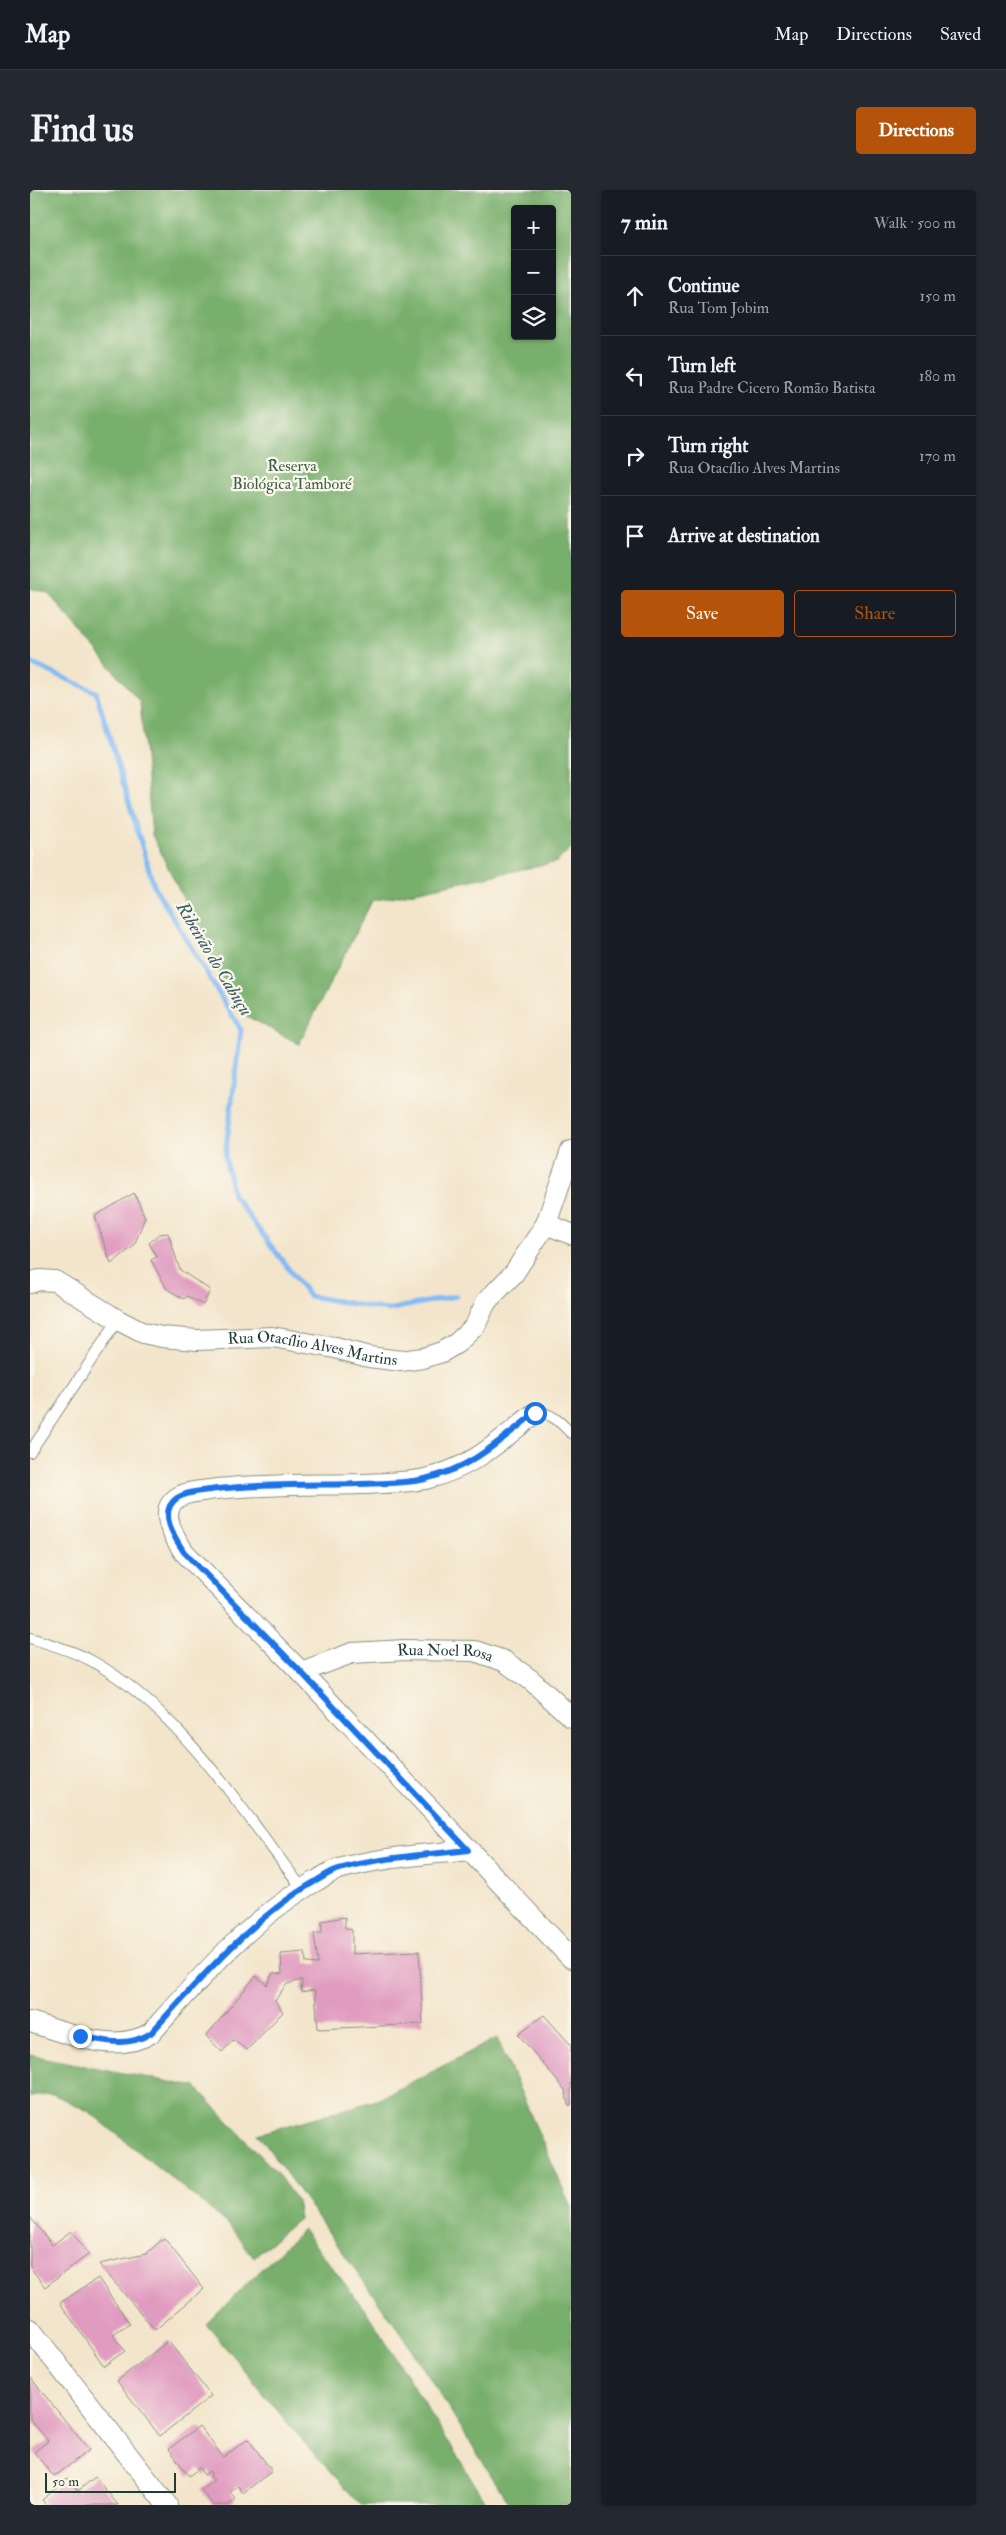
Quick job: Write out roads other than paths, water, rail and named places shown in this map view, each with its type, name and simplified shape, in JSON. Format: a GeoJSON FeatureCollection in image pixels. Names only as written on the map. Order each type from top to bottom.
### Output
{"type":"FeatureCollection","features":[{"type":"Feature","properties":{"kind":"street","name":"Rua Otacílio Alves Martins"},"geometry":{"type":"LineString","coordinates":[[30,1283],[39,1280],[55,1281],[118,1320],[143,1333],[162,1338],[197,1340],[272,1337],[335,1348],[370,1358],[401,1361],[423,1358],[442,1352],[457,1343],[474,1326],[486,1302],[514,1273],[546,1224],[571,1151]]}},
{"type":"Feature","properties":{"kind":"street"},"geometry":{"type":"LineString","coordinates":[[546,1224],[571,1234]]}},
{"type":"Feature","properties":{"kind":"street"},"geometry":{"type":"LineString","coordinates":[[535,1413],[498,1445],[460,1467],[424,1479],[381,1483],[240,1487],[196,1492],[177,1498],[170,1505],[169,1521],[171,1532],[184,1552],[301,1672],[571,1958]]}},
{"type":"Feature","properties":{"kind":"street","name":"Rua Noel Rosa"},"geometry":{"type":"LineString","coordinates":[[301,1672],[352,1653],[405,1650],[475,1651],[504,1662],[531,1680],[571,1717]]}},
{"type":"Feature","properties":{"kind":"street"},"geometry":{"type":"LineString","coordinates":[[30,2022],[80,2036],[112,2042],[127,2043],[140,2040],[151,2033],[206,1971],[278,1907],[303,1889],[337,1869],[382,1860],[468,1850]]}},
{"type":"Feature","properties":{"kind":"street"},"geometry":{"type":"LineString","coordinates":[[30,2329],[167,2505]]}},
{"type":"Feature","properties":{"kind":"lane"},"geometry":{"type":"LineString","coordinates":[[30,1452],[118,1320]]}},
{"type":"Feature","properties":{"kind":"lane"},"geometry":{"type":"LineString","coordinates":[[535,1413],[549,1415],[571,1433]]}},
{"type":"Feature","properties":{"kind":"lane"},"geometry":{"type":"LineString","coordinates":[[30,1638],[62,1648],[97,1665],[125,1682],[183,1734],[303,1889]]}},
{"type":"Feature","properties":{"kind":"waterway","name":"Ribeirão do Cabuçu"},"geometry":{"type":"LineString","coordinates":[[30,663],[96,692],[154,886],[241,1030],[225,1156],[233,1195],[309,1296],[387,1310],[456,1296]]}},
{"type":"Feature","properties":{"kind":"park label","name":"Reserva Biológica Tamboré"},"geometry":{"type":"Point","coordinates":[292,475]}}]}
